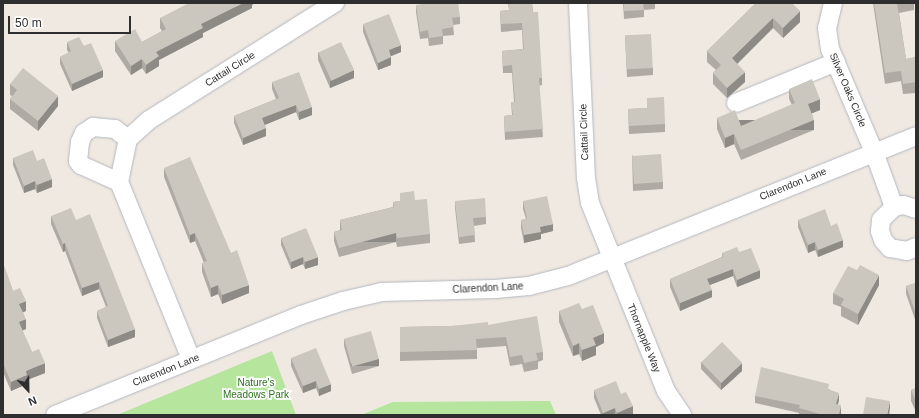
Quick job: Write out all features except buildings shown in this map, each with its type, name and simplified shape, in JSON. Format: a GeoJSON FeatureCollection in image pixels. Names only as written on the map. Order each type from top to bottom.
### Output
{"type":"FeatureCollection","features":[{"type":"Feature","properties":{"kind":"street","name":"Cattail Circle"},"geometry":{"type":"LineString","coordinates":[[128,139],[149,120],[335,3]]}},
{"type":"Feature","properties":{"kind":"street","name":"Cattail Circle"},"geometry":{"type":"LineString","coordinates":[[578,3],[586,178],[594,216],[610,258]]}},
{"type":"Feature","properties":{"kind":"street","name":"Silver Oaks Circle"},"geometry":{"type":"LineString","coordinates":[[833,3],[827,28],[836,62],[874,152],[894,207]]}},
{"type":"Feature","properties":{"kind":"street"},"geometry":{"type":"LineString","coordinates":[[736,103],[836,62]]}},
{"type":"Feature","properties":{"kind":"street"},"geometry":{"type":"LineString","coordinates":[[119,182],[81,165],[78,161],[80,142],[84,133],[93,127],[115,129],[128,139],[119,182],[191,360]]}},
{"type":"Feature","properties":{"kind":"street","name":"Clarendon Lane"},"geometry":{"type":"LineString","coordinates":[[55,415],[343,301],[381,292],[488,290],[529,286],[568,276],[916,136]]}},
{"type":"Feature","properties":{"kind":"street"},"geometry":{"type":"LineString","coordinates":[[916,209],[904,205],[894,207],[881,220],[880,231],[883,240],[898,251],[907,251],[916,247]]}},
{"type":"Feature","properties":{"kind":"street","name":"Thornapple Way"},"geometry":{"type":"LineString","coordinates":[[610,258],[666,391],[682,415]]}},
{"type":"Feature","properties":{"kind":"green space","name":"Nature's Meadows Park"},"geometry":{"type":"Polygon","coordinates":[[[272,351],[296,415],[117,415],[272,351]]]}},
{"type":"Feature","properties":{"kind":"green space"},"geometry":{"type":"Polygon","coordinates":[[[550,401],[556,415],[361,415],[393,402],[550,401]]]}}]}
